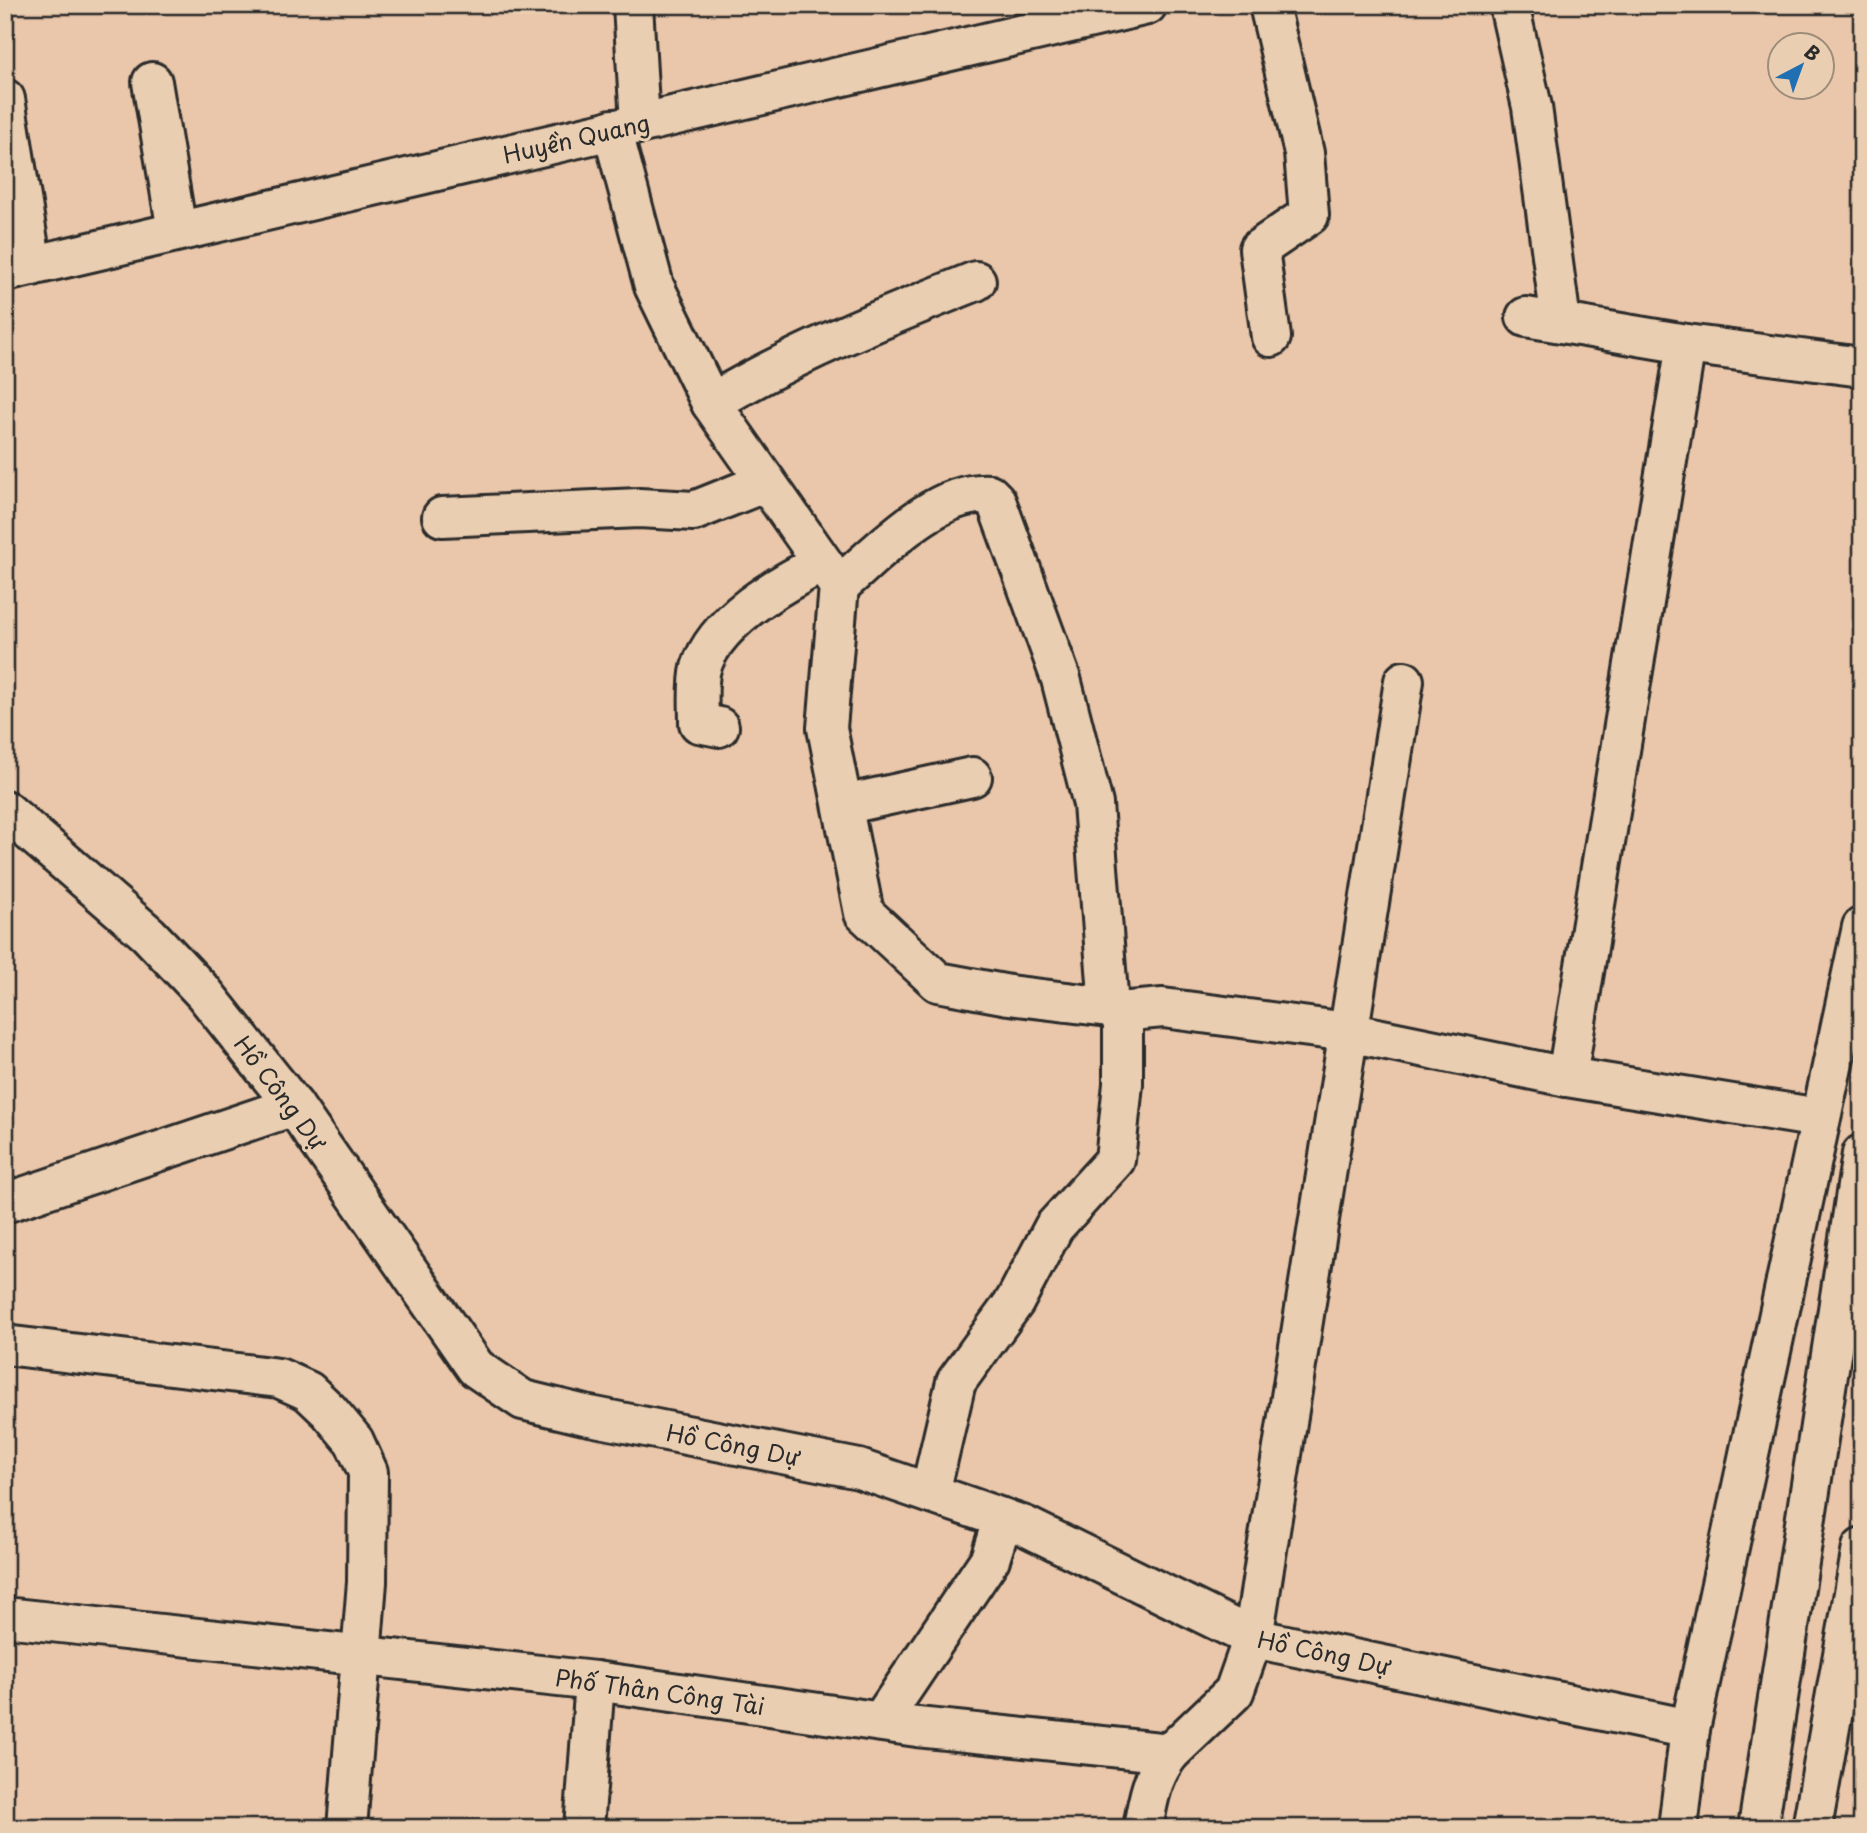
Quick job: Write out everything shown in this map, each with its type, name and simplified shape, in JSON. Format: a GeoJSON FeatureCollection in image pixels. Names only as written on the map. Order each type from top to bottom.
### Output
{"type":"FeatureCollection","features":[{"type":"Feature","properties":{"kind":"street"},"geometry":{"type":"LineString","coordinates":[[633,5],[626,126],[654,286],[711,403],[831,575],[827,728],[864,913],[939,982],[1114,1010],[1163,1008],[1348,1032],[1567,1077],[1819,1118]]}},
{"type":"Feature","properties":{"kind":"street","name":"Huyền Quang"},"geometry":{"type":"LineString","coordinates":[[19,269],[626,126],[1101,10],[1147,5]]}},
{"type":"Feature","properties":{"kind":"street"},"geometry":{"type":"LineString","coordinates":[[1269,5],[1304,153],[1309,215],[1259,249],[1271,337]]}},
{"type":"Feature","properties":{"kind":"street"},"geometry":{"type":"LineString","coordinates":[[1509,5],[1532,107],[1543,319],[1686,344],[1862,368]]}},
{"type":"Feature","properties":{"kind":"street"},"geometry":{"type":"LineString","coordinates":[[152,82],[177,231]]}},
{"type":"Feature","properties":{"kind":"street"},"geometry":{"type":"LineString","coordinates":[[5,99],[19,269]]}},
{"type":"Feature","properties":{"kind":"street"},"geometry":{"type":"LineString","coordinates":[[711,403],[789,359],[976,281]]}},
{"type":"Feature","properties":{"kind":"street"},"geometry":{"type":"LineString","coordinates":[[1567,1077],[1686,344]]}},
{"type":"Feature","properties":{"kind":"street"},"geometry":{"type":"LineString","coordinates":[[442,517],[639,508],[694,511],[766,482]]}},
{"type":"Feature","properties":{"kind":"street"},"geometry":{"type":"LineString","coordinates":[[719,727],[699,723],[701,668],[720,635],[776,586],[831,575],[944,503],[977,493],[989,494],[996,501],[1061,679],[1093,804],[1114,1010],[1123,1025],[1122,1084],[1115,1160],[1054,1227],[1015,1301],[956,1382],[930,1493]]}},
{"type":"Feature","properties":{"kind":"street"},"geometry":{"type":"LineString","coordinates":[[1143,1828],[1148,1794],[1159,1768],[1170,1753],[1234,1692],[1253,1638],[1404,681]]}},
{"type":"Feature","properties":{"kind":"street"},"geometry":{"type":"LineString","coordinates":[[843,805],[972,777]]}},
{"type":"Feature","properties":{"kind":"street","name":"Hồ Công Dự"},"geometry":{"type":"LineString","coordinates":[[5,810],[148,934],[204,993],[294,1106],[476,1368],[523,1400],[859,1469],[1025,1526],[1253,1638],[1690,1729]]}},
{"type":"Feature","properties":{"kind":"street"},"geometry":{"type":"LineString","coordinates":[[1678,1828],[1690,1729],[1862,927]]}},
{"type":"Feature","properties":{"kind":"street"},"geometry":{"type":"LineString","coordinates":[[5,1203],[294,1106]]}},
{"type":"Feature","properties":{"kind":"street"},"geometry":{"type":"LineString","coordinates":[[1758,1828],[1862,1154]]}},
{"type":"Feature","properties":{"kind":"street"},"geometry":{"type":"LineString","coordinates":[[5,1345],[279,1378],[308,1391],[354,1441],[368,1472],[362,1655],[347,1828]]}},
{"type":"Feature","properties":{"kind":"street"},"geometry":{"type":"LineString","coordinates":[[881,1721],[990,1559],[1003,1518]]}},
{"type":"Feature","properties":{"kind":"street"},"geometry":{"type":"LineString","coordinates":[[1812,1828],[1862,1548]]}},
{"type":"Feature","properties":{"kind":"street","name":"Phố Thân Công Tài"},"geometry":{"type":"LineString","coordinates":[[5,1617],[595,1681],[881,1721],[1170,1753]]}},
{"type":"Feature","properties":{"kind":"street"},"geometry":{"type":"LineString","coordinates":[[1833,1828],[1862,1672]]}},
{"type":"Feature","properties":{"kind":"street"},"geometry":{"type":"LineString","coordinates":[[583,1828],[595,1681]]}}]}
